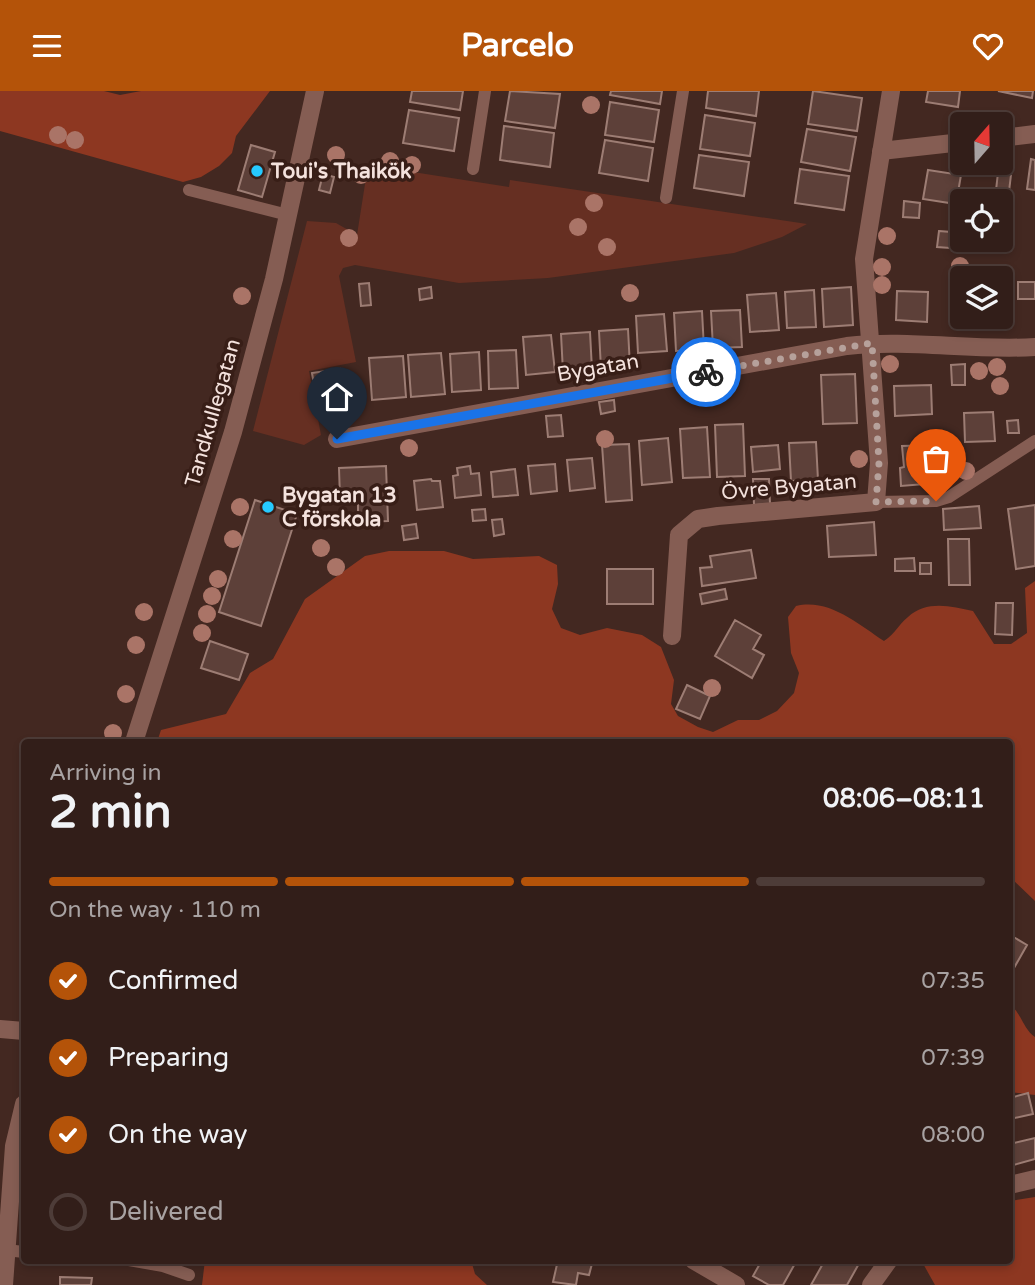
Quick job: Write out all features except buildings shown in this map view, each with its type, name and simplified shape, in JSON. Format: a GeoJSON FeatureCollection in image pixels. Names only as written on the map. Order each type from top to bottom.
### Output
{"type":"FeatureCollection","features":[{"type":"Feature","properties":{"kind":"street","name":"Tandkullegatan"},"geometry":{"type":"LineString","coordinates":[[135,739],[233,432],[288,215],[316,91]]}},
{"type":"Feature","properties":{"kind":"street"},"geometry":{"type":"LineString","coordinates":[[876,502],[879,463],[864,259],[891,91]]}},
{"type":"Feature","properties":{"kind":"street"},"geometry":{"type":"LineString","coordinates":[[1013,137],[1035,134]]}},
{"type":"Feature","properties":{"kind":"street"},"geometry":{"type":"LineString","coordinates":[[881,151],[950,143]]}},
{"type":"Feature","properties":{"kind":"street","name":"Bygatan"},"geometry":{"type":"LineString","coordinates":[[337,439],[872,343],[1035,347]]}},
{"type":"Feature","properties":{"kind":"street","name":"Övre Bygatan"},"geometry":{"type":"LineString","coordinates":[[672,636],[677,591],[677,544],[686,527],[698,519],[876,502]]}},
{"type":"Feature","properties":{"kind":"street"},"geometry":{"type":"LineString","coordinates":[[0,1029],[21,1031]]}},
{"type":"Feature","properties":{"kind":"street"},"geometry":{"type":"LineString","coordinates":[[4,1285],[15,1251],[13,1151],[21,1117]]}},
{"type":"Feature","properties":{"kind":"street"},"geometry":{"type":"LineString","coordinates":[[1013,1184],[1035,1179]]}},
{"type":"Feature","properties":{"kind":"street"},"geometry":{"type":"LineString","coordinates":[[700,1264],[736,1285]]}},
{"type":"Feature","properties":{"kind":"street"},"geometry":{"type":"LineString","coordinates":[[871,1285],[886,1264]]}},
{"type":"Feature","properties":{"kind":"lane"},"geometry":{"type":"LineString","coordinates":[[473,169],[485,91]]}},
{"type":"Feature","properties":{"kind":"lane"},"geometry":{"type":"LineString","coordinates":[[666,198],[683,91]]}},
{"type":"Feature","properties":{"kind":"lane"},"geometry":{"type":"LineString","coordinates":[[189,190],[288,215]]}},
{"type":"Feature","properties":{"kind":"lane","name":"Övre Bygatan"},"geometry":{"type":"LineString","coordinates":[[876,502],[936,501],[949,497],[1035,441]]}},
{"type":"Feature","properties":{"kind":"lane"},"geometry":{"type":"LineString","coordinates":[[152,1264],[189,1275]]}},
{"type":"Feature","properties":{"kind":"shaded area"},"geometry":{"type":"Polygon","coordinates":[[[0,91],[104,91],[120,95],[141,91],[270,91],[236,136],[232,153],[219,166],[201,177],[183,182],[0,131],[0,91]]]}},
{"type":"Feature","properties":{"kind":"shaded area"},"geometry":{"type":"Polygon","coordinates":[[[368,165],[509,187],[510,180],[807,224],[782,237],[734,253],[548,278],[459,283],[355,265],[343,268],[339,276],[356,362],[309,371],[321,435],[304,445],[253,431],[307,221],[336,223],[357,235],[368,165]]]}},
{"type":"Feature","properties":{"kind":"shaded area"},"geometry":{"type":"Polygon","coordinates":[[[389,551],[444,551],[473,559],[539,556],[557,565],[558,584],[552,609],[561,628],[580,635],[607,628],[642,635],[661,647],[674,680],[671,704],[678,716],[713,732],[738,720],[759,720],[777,711],[794,693],[799,673],[791,653],[788,617],[796,606],[831,609],[884,641],[905,620],[923,608],[956,607],[973,611],[994,644],[1011,644],[1027,633],[1025,588],[1035,581],[1035,901],[1013,880],[1013,739],[158,739],[161,730],[226,714],[250,673],[273,659],[305,599],[365,556],[389,551]]]}},
{"type":"Feature","properties":{"kind":"shaded area"},"geometry":{"type":"Polygon","coordinates":[[[1013,1008],[1035,1037],[1035,1095],[1013,1092],[1013,1008]]]}},
{"type":"Feature","properties":{"kind":"shaded area"},"geometry":{"type":"Polygon","coordinates":[[[1035,1197],[1035,1285],[935,1285],[923,1264],[1013,1264],[1013,1201],[1035,1197]]]}},
{"type":"Feature","properties":{"kind":"shaded area"},"geometry":{"type":"Polygon","coordinates":[[[205,1264],[472,1264],[475,1274],[487,1285],[202,1285],[205,1264]]]}},
{"type":"Feature","properties":{"kind":"way so far"},"geometry":{"type":"LineString","coordinates":[[706,372],[872,343],[879,463],[876,502],[936,501]]}},
{"type":"Feature","properties":{"kind":"place","name":"Toui's Thaikök"},"geometry":{"type":"Point","coordinates":[257,171]}},
{"type":"Feature","properties":{"kind":"place","name":"Bygatan 13 C förskola"},"geometry":{"type":"Point","coordinates":[268,507]}},
{"type":"Feature","properties":{"kind":"route"},"geometry":{"type":"LineString","coordinates":[[337,439],[706,372]]}}]}
